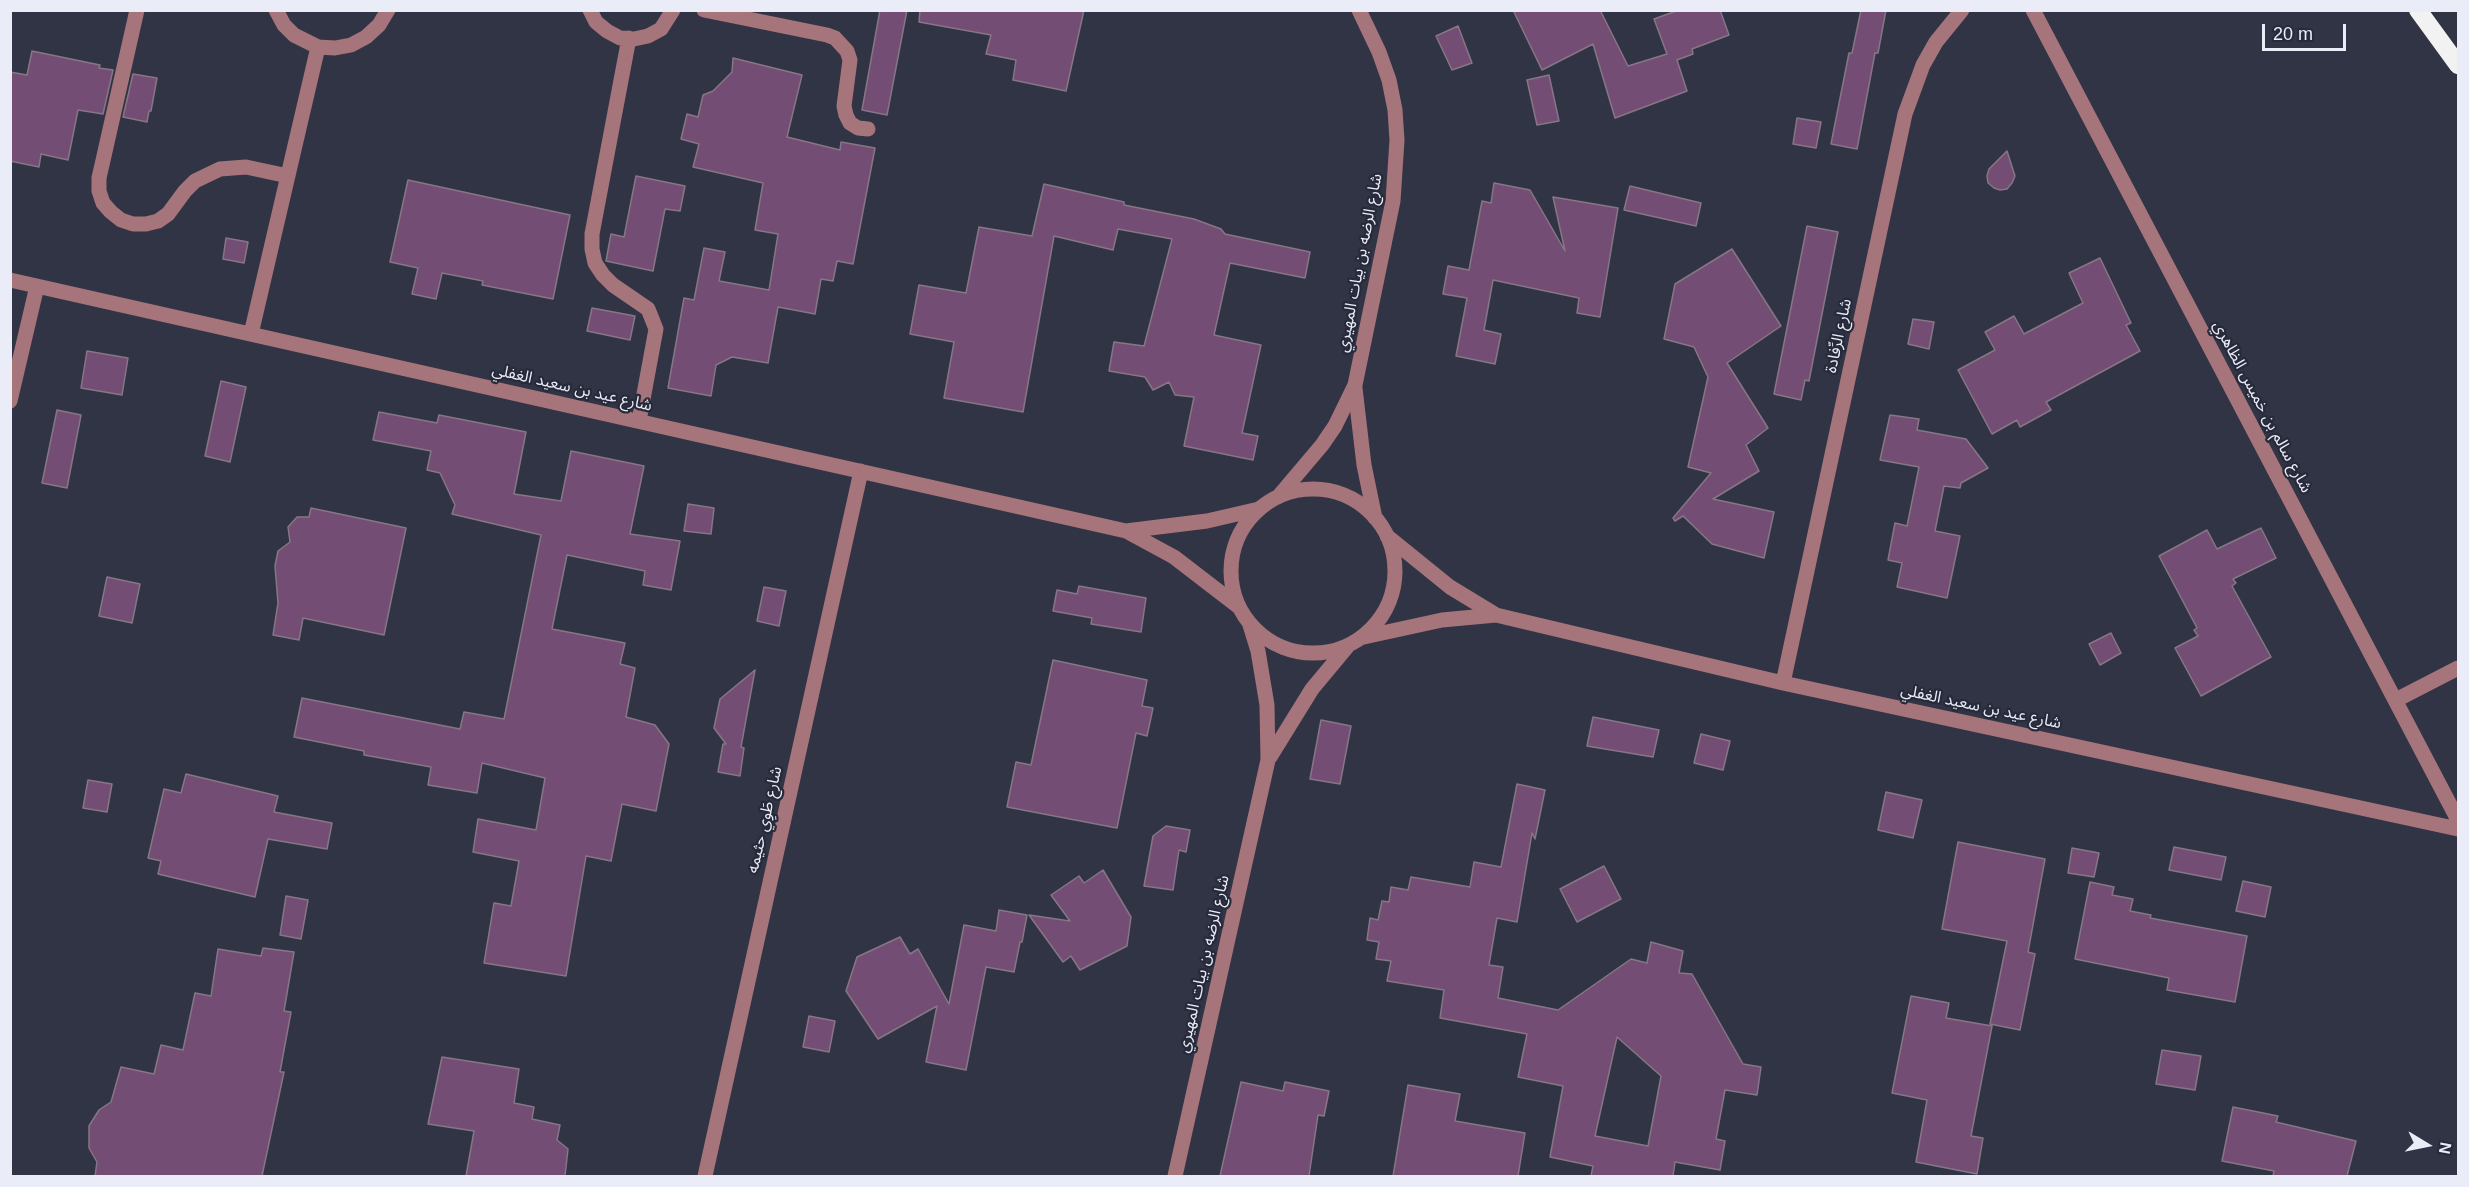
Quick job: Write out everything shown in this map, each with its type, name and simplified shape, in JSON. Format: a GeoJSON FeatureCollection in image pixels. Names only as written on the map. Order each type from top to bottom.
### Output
{"type":"FeatureCollection","features":[{"type":"Feature","properties":{"kind":"highway"},"geometry":{"type":"LineString","coordinates":[[2418,10],[2458,65]]}},
{"type":"Feature","properties":{"kind":"street"},"geometry":{"type":"LineString","coordinates":[[136,10],[99,178],[99,191],[111,213],[133,224],[158,221],[168,214],[195,181],[220,169],[246,167],[288,176]]}},
{"type":"Feature","properties":{"kind":"street"},"geometry":{"type":"LineString","coordinates":[[276,10],[284,25],[294,35],[318,47],[335,48],[351,45],[366,37],[379,25],[387,10]]}},
{"type":"Feature","properties":{"kind":"street"},"geometry":{"type":"LineString","coordinates":[[590,10],[596,22],[620,38],[648,36],[661,29],[673,10]]}},
{"type":"Feature","properties":{"kind":"street"},"geometry":{"type":"LineString","coordinates":[[705,10],[835,38],[847,51],[850,60],[844,106],[846,115],[850,123],[858,128],[868,129]]}},
{"type":"Feature","properties":{"kind":"street","name":"شارع الرضه بن بيات المهيري"},"geometry":{"type":"LineString","coordinates":[[1278,497],[1323,445],[1355,385],[1393,201],[1397,140],[1395,110],[1389,80],[1379,52],[1359,10]]}},
{"type":"Feature","properties":{"kind":"street","name":"شارع الرِّفادة"},"geometry":{"type":"LineString","coordinates":[[1783,683],[1905,114],[1923,65],[1936,42],[1962,10]]}},
{"type":"Feature","properties":{"kind":"street","name":"شارع سالم بن خميس الظاهري"},"geometry":{"type":"LineString","coordinates":[[2033,10],[2458,820]]}},
{"type":"Feature","properties":{"kind":"street"},"geometry":{"type":"LineString","coordinates":[[629,38],[592,234],[592,249],[603,276],[648,309],[656,328],[639,421]]}},
{"type":"Feature","properties":{"kind":"street"},"geometry":{"type":"LineString","coordinates":[[251,334],[318,47]]}},
{"type":"Feature","properties":{"kind":"street","name":"شارع عيد بن سعيد الغفلي"},"geometry":{"type":"LineString","coordinates":[[10,280],[1126,531],[1174,557],[1239,607]]}},
{"type":"Feature","properties":{"kind":"street"},"geometry":{"type":"LineString","coordinates":[[10,401],[36,286]]}},
{"type":"Feature","properties":{"kind":"street","name":"شارع الرضه بن بيات المهيري"},"geometry":{"type":"LineString","coordinates":[[1355,385],[1364,465],[1375,518]]}},
{"type":"Feature","properties":{"kind":"street","name":"شارع طَوِي حثيمه"},"geometry":{"type":"LineString","coordinates":[[705,1176],[861,471]]}},
{"type":"Feature","properties":{"kind":"street"},"geometry":{"type":"LineString","coordinates":[[1319,489],[1340,494],[1359,503],[1375,518],[1387,536],[1393,553],[1395,572],[1386,609],[1362,637],[1348,646],[1328,652],[1306,653],[1286,649],[1267,639],[1250,625],[1239,607],[1232,586],[1231,565],[1235,544],[1245,525],[1259,509],[1278,497],[1298,490],[1319,489]]}},
{"type":"Feature","properties":{"kind":"street","name":"شارع عيد بن سعيد الغفلي"},"geometry":{"type":"LineString","coordinates":[[1126,531],[1207,521],[1259,509]]}},
{"type":"Feature","properties":{"kind":"street","name":"شارع عيد بن سعيد الغفلي"},"geometry":{"type":"LineString","coordinates":[[1387,536],[1435,577],[1497,615],[1783,683],[2458,829]]}},
{"type":"Feature","properties":{"kind":"street","name":"شارع عيد بن سعيد الغفلي"},"geometry":{"type":"LineString","coordinates":[[1362,637],[1433,621],[1497,615]]}},
{"type":"Feature","properties":{"kind":"street","name":"شارع الرضه بن بيات المهيري"},"geometry":{"type":"LineString","coordinates":[[1175,1176],[1268,760],[1266,696],[1258,651],[1250,625]]}},
{"type":"Feature","properties":{"kind":"street","name":"شارع الرضه بن بيات المهيري"},"geometry":{"type":"LineString","coordinates":[[1268,760],[1312,688],[1348,646]]}},
{"type":"Feature","properties":{"kind":"street"},"geometry":{"type":"LineString","coordinates":[[2396,700],[2458,668]]}},
{"type":"Feature","properties":{"kind":"building"},"geometry":{"type":"Polygon","coordinates":[[[880,10],[907,10],[887,115],[862,110],[880,10]]]}},
{"type":"Feature","properties":{"kind":"building"},"geometry":{"type":"Polygon","coordinates":[[[920,10],[1084,10],[1066,91],[1013,80],[1016,60],[986,54],[991,35],[919,22],[920,10]]]}},
{"type":"Feature","properties":{"kind":"building"},"geometry":{"type":"Polygon","coordinates":[[[1513,10],[1600,10],[1628,66],[1667,54],[1654,19],[1679,10],[1720,10],[1729,35],[1692,49],[1693,54],[1677,60],[1687,91],[1615,118],[1593,44],[1542,70],[1513,10]]]}},
{"type":"Feature","properties":{"kind":"building"},"geometry":{"type":"Polygon","coordinates":[[[1861,10],[1886,10],[1878,53],[1875,53],[1857,149],[1831,144],[1849,53],[1852,53],[1861,10]]]}},
{"type":"Feature","properties":{"kind":"building"},"geometry":{"type":"Polygon","coordinates":[[[1458,26],[1472,63],[1452,70],[1436,36],[1458,26]]]}},
{"type":"Feature","properties":{"kind":"building"},"geometry":{"type":"Polygon","coordinates":[[[32,51],[100,65],[99,68],[113,70],[103,114],[78,110],[68,160],[41,154],[39,167],[10,161],[10,72],[27,75],[32,51]]]}},
{"type":"Feature","properties":{"kind":"building"},"geometry":{"type":"Polygon","coordinates":[[[733,58],[802,75],[787,137],[840,150],[841,142],[875,148],[853,264],[837,261],[833,281],[821,279],[815,314],[778,307],[768,363],[732,357],[716,365],[711,396],[668,388],[684,298],[694,300],[704,248],[725,252],[719,281],[769,290],[778,234],[755,230],[763,183],[693,167],[699,144],[681,139],[687,114],[698,117],[703,95],[713,91],[732,72],[733,58]]]}},
{"type":"Feature","properties":{"kind":"building"},"geometry":{"type":"Polygon","coordinates":[[[133,74],[157,78],[147,122],[123,117],[133,74]]]}},
{"type":"Feature","properties":{"kind":"building"},"geometry":{"type":"Polygon","coordinates":[[[1549,75],[1559,121],[1537,125],[1527,80],[1549,75]]]}},
{"type":"Feature","properties":{"kind":"building"},"geometry":{"type":"Polygon","coordinates":[[[1797,118],[1821,122],[1816,148],[1793,144],[1797,118]]]}},
{"type":"Feature","properties":{"kind":"building"},"geometry":{"type":"Polygon","coordinates":[[[2007,151],[2015,176],[2007,189],[2000,190],[1988,183],[1987,176],[1989,169],[2007,151]]]}},
{"type":"Feature","properties":{"kind":"building"},"geometry":{"type":"Polygon","coordinates":[[[636,176],[685,186],[680,211],[665,209],[653,271],[606,261],[611,234],[624,237],[636,176]]]}},
{"type":"Feature","properties":{"kind":"building"},"geometry":{"type":"Polygon","coordinates":[[[408,180],[570,215],[553,299],[482,285],[483,281],[442,273],[436,299],[412,294],[418,268],[390,262],[408,180]]]}},
{"type":"Feature","properties":{"kind":"building"},"geometry":{"type":"Polygon","coordinates":[[[1494,183],[1530,190],[1565,251],[1553,197],[1618,208],[1600,317],[1577,313],[1579,298],[1493,280],[1484,330],[1501,334],[1495,364],[1456,356],[1467,298],[1443,294],[1448,266],[1469,270],[1482,201],[1491,203],[1494,183]]]}},
{"type":"Feature","properties":{"kind":"building"},"geometry":{"type":"Polygon","coordinates":[[[1044,184],[1124,202],[1124,205],[1194,219],[1221,229],[1225,234],[1310,252],[1305,278],[1230,263],[1214,335],[1261,345],[1242,433],[1258,436],[1253,460],[1184,446],[1194,397],[1175,395],[1169,382],[1153,390],[1145,377],[1109,371],[1114,342],[1144,346],[1172,239],[1118,229],[1113,250],[1054,236],[1023,412],[944,398],[954,342],[910,334],[919,285],[966,293],[979,227],[1032,236],[1044,184]]]}},
{"type":"Feature","properties":{"kind":"building"},"geometry":{"type":"Polygon","coordinates":[[[1630,186],[1701,203],[1696,226],[1624,210],[1630,186]]]}},
{"type":"Feature","properties":{"kind":"building"},"geometry":{"type":"Polygon","coordinates":[[[1807,226],[1838,232],[1809,381],[1805,380],[1801,400],[1774,394],[1807,226]]]}},
{"type":"Feature","properties":{"kind":"building"},"geometry":{"type":"Polygon","coordinates":[[[226,238],[248,242],[244,263],[223,259],[226,238]]]}},
{"type":"Feature","properties":{"kind":"building"},"geometry":{"type":"Polygon","coordinates":[[[1732,249],[1781,326],[1727,363],[1768,428],[1746,445],[1759,471],[1713,499],[1774,512],[1764,558],[1712,544],[1683,516],[1675,521],[1673,518],[1711,473],[1688,467],[1708,377],[1694,347],[1664,339],[1675,284],[1732,249]]]}},
{"type":"Feature","properties":{"kind":"building"},"geometry":{"type":"Polygon","coordinates":[[[2100,258],[2131,323],[2126,325],[2140,351],[2046,402],[2051,410],[2020,427],[2017,420],[1992,434],[1958,370],[1995,350],[1985,332],[2014,316],[2024,334],[2083,303],[2069,273],[2100,258]]]}},
{"type":"Feature","properties":{"kind":"building"},"geometry":{"type":"Polygon","coordinates":[[[592,308],[635,316],[630,340],[587,331],[592,308]]]}},
{"type":"Feature","properties":{"kind":"building"},"geometry":{"type":"Polygon","coordinates":[[[1913,319],[1934,322],[1929,349],[1908,344],[1913,319]]]}},
{"type":"Feature","properties":{"kind":"building"},"geometry":{"type":"Polygon","coordinates":[[[87,351],[128,358],[122,395],[81,388],[87,351]]]}},
{"type":"Feature","properties":{"kind":"building"},"geometry":{"type":"Polygon","coordinates":[[[221,381],[246,387],[230,462],[205,456],[221,381]]]}},
{"type":"Feature","properties":{"kind":"building"},"geometry":{"type":"Polygon","coordinates":[[[57,410],[81,415],[67,488],[42,483],[57,410]]]}},
{"type":"Feature","properties":{"kind":"building"},"geometry":{"type":"Polygon","coordinates":[[[379,412],[437,423],[439,415],[526,432],[514,494],[561,501],[571,451],[644,466],[630,534],[680,541],[671,590],[643,585],[645,571],[567,555],[552,629],[625,643],[620,664],[635,668],[626,717],[655,725],[669,744],[656,811],[622,804],[611,861],[586,856],[566,976],[484,963],[494,903],[511,906],[519,861],[473,852],[478,819],[536,830],[545,778],[482,763],[477,793],[428,785],[431,767],[364,755],[364,751],[294,737],[302,698],[460,729],[464,712],[504,719],[541,535],[452,514],[455,505],[440,473],[427,470],[431,451],[373,440],[379,412]]]}},
{"type":"Feature","properties":{"kind":"building"},"geometry":{"type":"Polygon","coordinates":[[[1890,415],[1919,419],[1917,430],[1966,439],[1988,468],[1961,483],[1960,488],[1944,486],[1935,531],[1960,536],[1947,598],[1897,587],[1902,563],[1888,560],[1895,523],[1907,526],[1919,467],[1880,460],[1890,415]]]}},
{"type":"Feature","properties":{"kind":"building"},"geometry":{"type":"Polygon","coordinates":[[[688,504],[714,508],[711,534],[684,531],[688,504]]]}},
{"type":"Feature","properties":{"kind":"building"},"geometry":{"type":"Polygon","coordinates":[[[311,508],[406,528],[384,635],[303,618],[299,640],[273,635],[278,603],[275,566],[278,551],[290,542],[288,527],[297,517],[309,517],[311,508]]]}},
{"type":"Feature","properties":{"kind":"building"},"geometry":{"type":"Polygon","coordinates":[[[2261,528],[2276,558],[2233,579],[2236,583],[2232,586],[2271,657],[2201,696],[2175,648],[2198,636],[2194,630],[2197,628],[2159,556],[2207,530],[2217,549],[2261,528]]]}},
{"type":"Feature","properties":{"kind":"building"},"geometry":{"type":"Polygon","coordinates":[[[107,577],[140,584],[132,623],[99,616],[107,577]]]}},
{"type":"Feature","properties":{"kind":"building"},"geometry":{"type":"Polygon","coordinates":[[[1079,586],[1146,598],[1141,632],[1091,624],[1092,618],[1053,611],[1057,590],[1077,594],[1079,586]]]}},
{"type":"Feature","properties":{"kind":"building"},"geometry":{"type":"Polygon","coordinates":[[[764,587],[786,591],[779,626],[757,621],[764,587]]]}},
{"type":"Feature","properties":{"kind":"building"},"geometry":{"type":"Polygon","coordinates":[[[2111,633],[2121,653],[2100,665],[2089,644],[2111,633]]]}},
{"type":"Feature","properties":{"kind":"building"},"geometry":{"type":"Polygon","coordinates":[[[1053,660],[1147,680],[1142,706],[1153,708],[1147,736],[1136,733],[1117,828],[1007,807],[1016,762],[1031,765],[1053,660]]]}},
{"type":"Feature","properties":{"kind":"building"},"geometry":{"type":"Polygon","coordinates":[[[755,670],[741,747],[744,748],[740,776],[718,772],[723,744],[726,744],[714,728],[720,699],[755,670]]]}},
{"type":"Feature","properties":{"kind":"building"},"geometry":{"type":"Polygon","coordinates":[[[1593,717],[1659,730],[1653,757],[1587,746],[1593,717]]]}},
{"type":"Feature","properties":{"kind":"building"},"geometry":{"type":"Polygon","coordinates":[[[1321,720],[1351,726],[1340,784],[1310,779],[1321,720]]]}},
{"type":"Feature","properties":{"kind":"building"},"geometry":{"type":"Polygon","coordinates":[[[1701,734],[1730,741],[1723,770],[1694,763],[1701,734]]]}},
{"type":"Feature","properties":{"kind":"building"},"geometry":{"type":"Polygon","coordinates":[[[186,774],[278,796],[274,812],[332,823],[327,849],[268,839],[255,897],[158,874],[161,861],[148,858],[164,789],[181,793],[186,774]]]}},
{"type":"Feature","properties":{"kind":"building"},"geometry":{"type":"Polygon","coordinates":[[[88,780],[112,784],[107,812],[83,808],[88,780]]]}},
{"type":"Feature","properties":{"kind":"building"},"geometry":{"type":"Polygon","coordinates":[[[1517,784],[1545,790],[1535,839],[1532,833],[1517,922],[1497,918],[1489,965],[1503,967],[1498,998],[1558,1010],[1631,959],[1647,963],[1651,942],[1683,951],[1679,973],[1692,974],[1743,1064],[1761,1067],[1757,1095],[1725,1090],[1716,1139],[1725,1141],[1720,1170],[1675,1162],[1673,1176],[1591,1176],[1593,1166],[1550,1157],[1563,1086],[1518,1077],[1527,1034],[1440,1018],[1444,990],[1387,981],[1391,961],[1376,959],[1379,942],[1367,940],[1370,918],[1378,920],[1382,901],[1389,902],[1391,887],[1408,890],[1411,877],[1470,887],[1474,862],[1501,867],[1517,784]],[[1617,1037],[1595,1136],[1648,1146],[1661,1076],[1617,1037]]]}},
{"type":"Feature","properties":{"kind":"building"},"geometry":{"type":"Polygon","coordinates":[[[1886,792],[1922,800],[1913,838],[1878,830],[1886,792]]]}},
{"type":"Feature","properties":{"kind":"building"},"geometry":{"type":"Polygon","coordinates":[[[1166,826],[1190,830],[1186,852],[1179,850],[1173,890],[1144,886],[1153,836],[1166,826]]]}},
{"type":"Feature","properties":{"kind":"building"},"geometry":{"type":"Polygon","coordinates":[[[1958,842],[2045,859],[2028,952],[2035,954],[2020,1030],[1990,1024],[2007,941],[1942,929],[1958,842]]]}},
{"type":"Feature","properties":{"kind":"building"},"geometry":{"type":"Polygon","coordinates":[[[2174,847],[2226,857],[2221,880],[2169,870],[2174,847]]]}},
{"type":"Feature","properties":{"kind":"building"},"geometry":{"type":"Polygon","coordinates":[[[2072,848],[2099,853],[2094,877],[2068,873],[2072,848]]]}},
{"type":"Feature","properties":{"kind":"building"},"geometry":{"type":"Polygon","coordinates":[[[1604,866],[1621,899],[1577,922],[1560,889],[1604,866]]]}},
{"type":"Feature","properties":{"kind":"building"},"geometry":{"type":"Polygon","coordinates":[[[1103,870],[1131,917],[1127,946],[1080,970],[1071,956],[1063,962],[1029,915],[1070,921],[1051,895],[1079,876],[1084,883],[1103,870]]]}},
{"type":"Feature","properties":{"kind":"building"},"geometry":{"type":"Polygon","coordinates":[[[2243,881],[2271,887],[2265,917],[2236,911],[2243,881]]]}},
{"type":"Feature","properties":{"kind":"building"},"geometry":{"type":"Polygon","coordinates":[[[2090,882],[2114,887],[2112,895],[2133,899],[2130,911],[2151,915],[2150,918],[2247,936],[2235,1002],[2167,990],[2169,978],[2075,959],[2090,882]]]}},
{"type":"Feature","properties":{"kind":"building"},"geometry":{"type":"Polygon","coordinates":[[[286,896],[308,900],[301,939],[280,935],[286,896]]]}},
{"type":"Feature","properties":{"kind":"building"},"geometry":{"type":"Polygon","coordinates":[[[999,910],[1027,915],[1022,942],[1020,942],[1014,972],[986,967],[966,1070],[926,1062],[937,1006],[878,1039],[846,991],[857,957],[900,937],[910,954],[918,949],[949,1004],[964,925],[996,931],[999,910]]]}},
{"type":"Feature","properties":{"kind":"building"},"geometry":{"type":"Polygon","coordinates":[[[263,948],[294,952],[284,1011],[291,1012],[280,1072],[284,1072],[262,1176],[95,1176],[97,1162],[89,1148],[89,1126],[99,1110],[111,1102],[121,1067],[154,1074],[161,1045],[183,1050],[195,993],[211,996],[218,949],[261,956],[263,948]]]}},
{"type":"Feature","properties":{"kind":"building"},"geometry":{"type":"Polygon","coordinates":[[[1911,996],[1949,1003],[1946,1018],[1992,1026],[1971,1136],[1983,1138],[1977,1174],[1916,1162],[1927,1100],[1892,1093],[1911,996]]]}},
{"type":"Feature","properties":{"kind":"building"},"geometry":{"type":"Polygon","coordinates":[[[809,1016],[835,1021],[829,1052],[803,1047],[809,1016]]]}},
{"type":"Feature","properties":{"kind":"building"},"geometry":{"type":"Polygon","coordinates":[[[2162,1050],[2201,1056],[2195,1090],[2156,1084],[2162,1050]]]}},
{"type":"Feature","properties":{"kind":"building"},"geometry":{"type":"Polygon","coordinates":[[[442,1057],[519,1069],[514,1103],[534,1107],[532,1119],[560,1125],[557,1140],[568,1149],[565,1176],[466,1176],[474,1131],[428,1124],[442,1057]]]}},
{"type":"Feature","properties":{"kind":"building"},"geometry":{"type":"Polygon","coordinates":[[[1241,1082],[1283,1091],[1285,1082],[1329,1091],[1324,1116],[1318,1115],[1309,1176],[1220,1176],[1241,1082]]]}},
{"type":"Feature","properties":{"kind":"building"},"geometry":{"type":"Polygon","coordinates":[[[1408,1085],[1460,1094],[1455,1121],[1525,1133],[1518,1176],[1393,1176],[1408,1085]]]}},
{"type":"Feature","properties":{"kind":"building"},"geometry":{"type":"Polygon","coordinates":[[[2233,1107],[2278,1116],[2276,1122],[2356,1141],[2347,1176],[2273,1176],[2274,1171],[2222,1161],[2233,1107]]]}}]}
